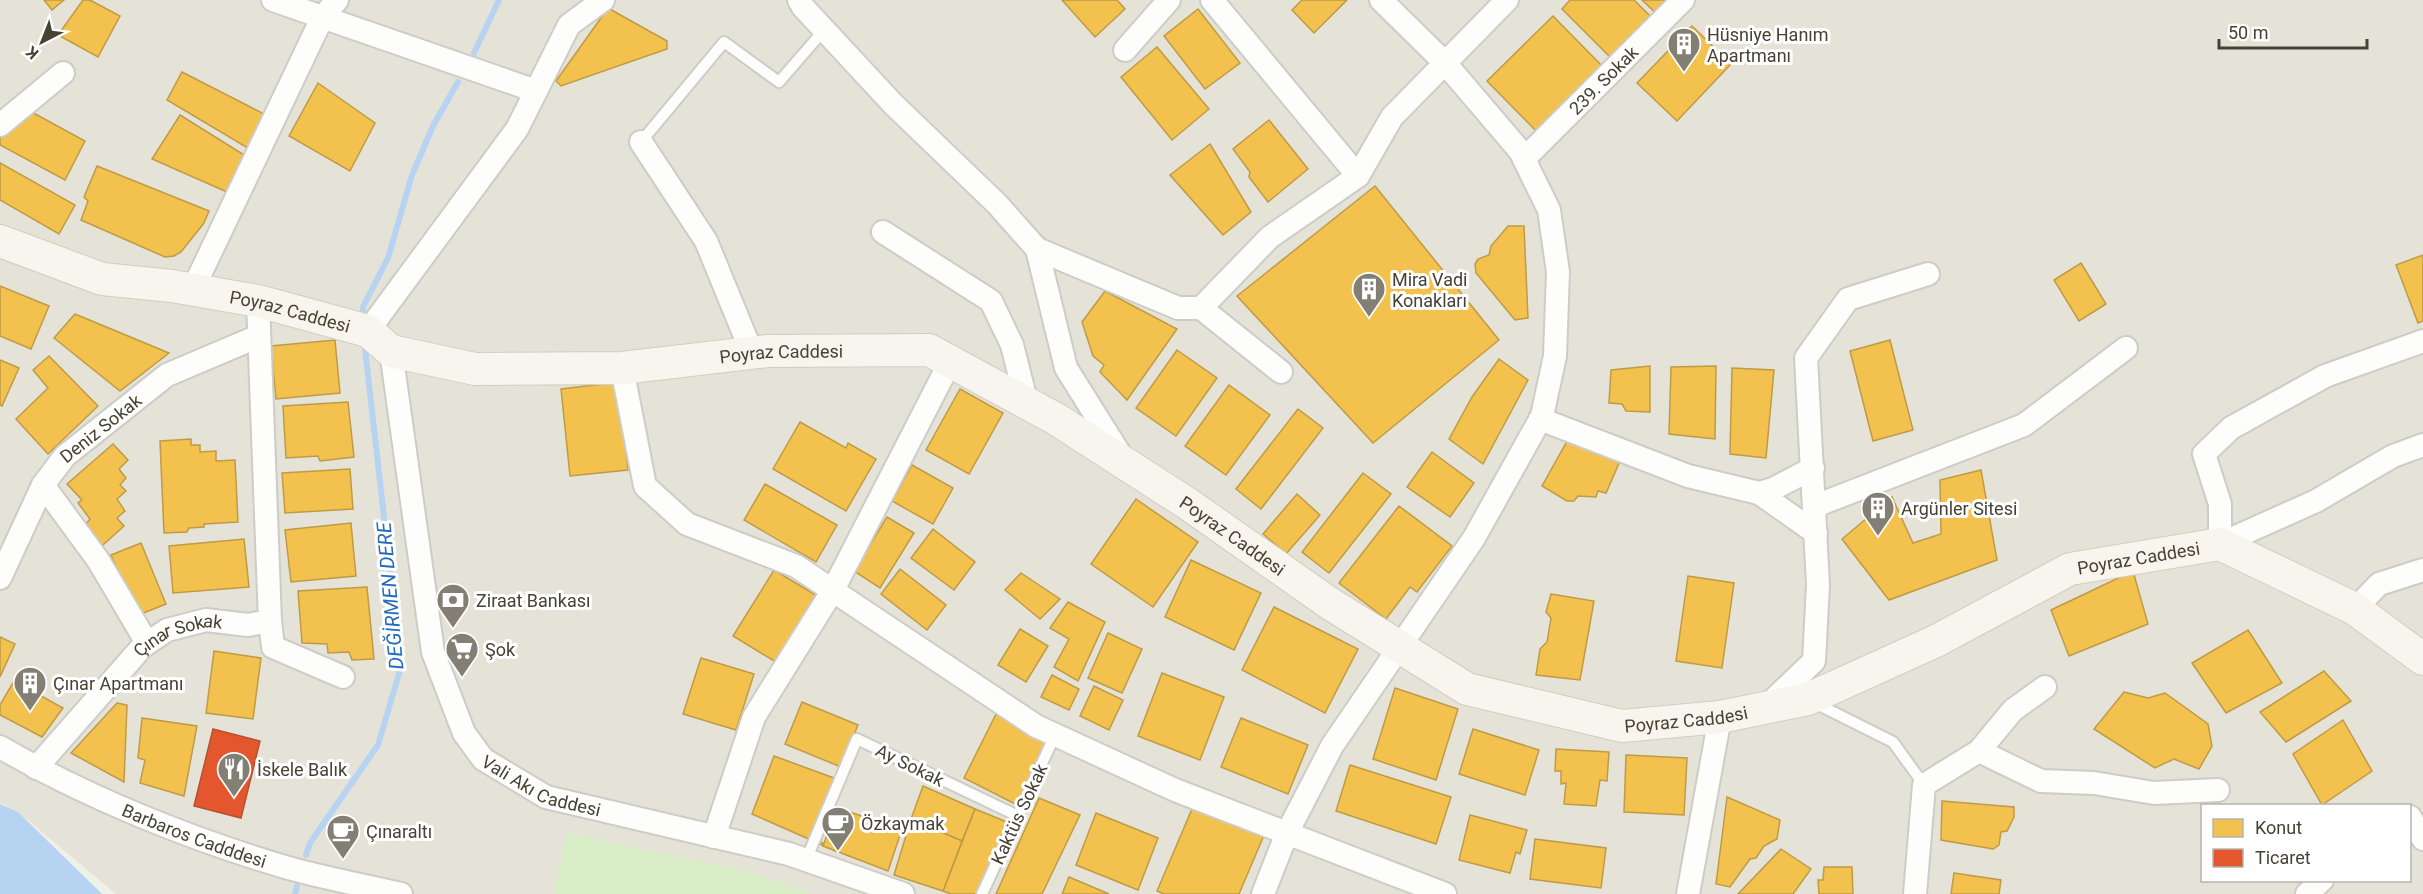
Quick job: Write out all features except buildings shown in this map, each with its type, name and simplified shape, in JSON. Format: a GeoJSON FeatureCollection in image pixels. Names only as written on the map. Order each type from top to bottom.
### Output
{"type":"FeatureCollection","features":[{"type":"Feature","properties":{"kind":"street"},"geometry":{"type":"LineString","coordinates":[[273,0],[536,91]]}},
{"type":"Feature","properties":{"kind":"street"},"geometry":{"type":"LineString","coordinates":[[193,290],[322,18],[337,0]]}},
{"type":"Feature","properties":{"kind":"street"},"geometry":{"type":"LineString","coordinates":[[368,331],[517,129],[569,25],[603,0]]}},
{"type":"Feature","properties":{"kind":"street"},"geometry":{"type":"LineString","coordinates":[[799,0],[893,104],[997,204],[1037,249],[1178,308],[1201,308],[1281,372]]}},
{"type":"Feature","properties":{"kind":"street"},"geometry":{"type":"LineString","coordinates":[[1125,51],[1169,0]]}},
{"type":"Feature","properties":{"kind":"street"},"geometry":{"type":"LineString","coordinates":[[1212,0],[1358,176]]}},
{"type":"Feature","properties":{"kind":"street"},"geometry":{"type":"LineString","coordinates":[[1263,894],[1287,833],[1332,746],[1474,538],[1540,419],[1555,356],[1558,272],[1549,210],[1520,151],[1444,63],[1382,0]]}},
{"type":"Feature","properties":{"kind":"street"},"geometry":{"type":"LineString","coordinates":[[1201,308],[1270,237],[1358,176],[1392,117],[1507,0]]}},
{"type":"Feature","properties":{"kind":"street","name":"239. Sokak"},"geometry":{"type":"LineString","coordinates":[[1524,159],[1683,0]]}},
{"type":"Feature","properties":{"kind":"street"},"geometry":{"type":"LineString","coordinates":[[0,125],[63,73]]}},
{"type":"Feature","properties":{"kind":"street"},"geometry":{"type":"LineString","coordinates":[[641,142],[706,241],[752,353]]}},
{"type":"Feature","properties":{"kind":"street"},"geometry":{"type":"LineString","coordinates":[[883,232],[991,301],[1012,345],[1028,404]]}},
{"type":"Feature","properties":{"kind":"street","name":"Poyraz Caddesi"},"geometry":{"type":"LineString","coordinates":[[0,242],[102,279],[193,290],[258,301],[368,331],[391,351],[475,369],[622,368],[768,351],[929,350],[1056,419],[1188,504],[1329,603],[1467,690],[1622,726],[1720,717],[1808,699],[1936,641],[2070,569],[2220,544],[2355,609],[2423,659]]}},
{"type":"Feature","properties":{"kind":"street"},"geometry":{"type":"LineString","coordinates":[[1037,249],[1066,368],[1127,465]]}},
{"type":"Feature","properties":{"kind":"street"},"geometry":{"type":"LineString","coordinates":[[1766,708],[1815,661],[1818,585],[1806,358],[1848,299],[1928,274]]}},
{"type":"Feature","properties":{"kind":"street"},"geometry":{"type":"LineString","coordinates":[[258,301],[270,621],[273,647],[343,677]]}},
{"type":"Feature","properties":{"kind":"street","name":"Deniz Sokak"},"geometry":{"type":"LineString","coordinates":[[0,578],[43,485],[65,456],[167,375],[259,336]]}},
{"type":"Feature","properties":{"kind":"street"},"geometry":{"type":"LineString","coordinates":[[2423,341],[2325,376],[2231,428],[2204,454],[2220,504],[2220,544],[2316,501],[2393,456],[2423,445]]}},
{"type":"Feature","properties":{"kind":"street"},"geometry":{"type":"LineString","coordinates":[[1815,506],[2024,425],[2126,348]]}},
{"type":"Feature","properties":{"kind":"street","name":"Vali Akı Caddesi"},"geometry":{"type":"LineString","coordinates":[[391,351],[434,652],[464,733],[483,759],[546,797],[806,860],[903,894]]}},
{"type":"Feature","properties":{"kind":"street"},"geometry":{"type":"LineString","coordinates":[[714,837],[754,717],[832,590],[950,362]]}},
{"type":"Feature","properties":{"kind":"street"},"geometry":{"type":"LineString","coordinates":[[622,368],[645,486],[687,524],[796,566],[1036,726],[1175,790],[1445,894]]}},
{"type":"Feature","properties":{"kind":"street"},"geometry":{"type":"LineString","coordinates":[[1540,419],[1688,476],[1760,493],[1816,533]]}},
{"type":"Feature","properties":{"kind":"street"},"geometry":{"type":"LineString","coordinates":[[1760,493],[1773,489],[1813,468]]}},
{"type":"Feature","properties":{"kind":"street"},"geometry":{"type":"LineString","coordinates":[[43,485],[98,560],[147,643]]}},
{"type":"Feature","properties":{"kind":"street"},"geometry":{"type":"LineString","coordinates":[[2355,609],[2379,584],[2423,570]]}},
{"type":"Feature","properties":{"kind":"street","name":"Çınar Sokak"},"geometry":{"type":"LineString","coordinates":[[36,768],[147,643],[167,630],[206,620],[248,625],[270,621]]}},
{"type":"Feature","properties":{"kind":"street"},"geometry":{"type":"LineString","coordinates":[[1915,894],[1924,785],[1979,751],[2013,710],[2045,687]]}},
{"type":"Feature","properties":{"kind":"street"},"geometry":{"type":"LineString","coordinates":[[1688,894],[1720,717]]}},
{"type":"Feature","properties":{"kind":"street","name":"Barbaros Cadddesi"},"geometry":{"type":"LineString","coordinates":[[0,747],[36,768],[183,833],[286,867],[401,894]]}},
{"type":"Feature","properties":{"kind":"street"},"geometry":{"type":"LineString","coordinates":[[1979,751],[2041,781],[2094,783],[2154,794],[2218,790]]}},
{"type":"Feature","properties":{"kind":"street"},"geometry":{"type":"LineString","coordinates":[[2411,810],[2423,801]]}},
{"type":"Feature","properties":{"kind":"street"},"geometry":{"type":"LineString","coordinates":[[2411,820],[2423,839]]}},
{"type":"Feature","properties":{"kind":"street"},"geometry":{"type":"LineString","coordinates":[[2307,894],[2320,882]]}},
{"type":"Feature","properties":{"kind":"lane"},"geometry":{"type":"LineString","coordinates":[[641,142],[724,42],[779,82],[824,30]]}},
{"type":"Feature","properties":{"kind":"lane"},"geometry":{"type":"LineString","coordinates":[[1808,699],[1893,742],[1924,785]]}},
{"type":"Feature","properties":{"kind":"lane","name":"Kaktüs Sokak"},"geometry":{"type":"LineString","coordinates":[[982,894],[1055,735]]}},
{"type":"Feature","properties":{"kind":"lane","name":"Ay Sokak"},"geometry":{"type":"LineString","coordinates":[[806,860],[857,739],[1018,816]]}},
{"type":"Feature","properties":{"kind":"shaded area"},"geometry":{"type":"Polygon","coordinates":[[[0,0],[2423,0],[2423,894],[116,894],[18,812],[0,803],[0,0]]]}},
{"type":"Feature","properties":{"kind":"green space"},"geometry":{"type":"Polygon","coordinates":[[[568,833],[749,872],[813,894],[553,894],[568,833]]]}},
{"type":"Feature","properties":{"kind":"water"},"geometry":{"type":"Polygon","coordinates":[[[0,804],[18,812],[102,894],[0,894],[0,804]]]}},
{"type":"Feature","properties":{"kind":"waterway","name":"DEĞİRMEN DERE"},"geometry":{"type":"LineString","coordinates":[[474,53],[499,0]]}},
{"type":"Feature","properties":{"kind":"waterway","name":"DEĞİRMEN DERE"},"geometry":{"type":"LineString","coordinates":[[363,312],[363,307],[388,258],[412,175],[433,126],[458,82]]}},
{"type":"Feature","properties":{"kind":"waterway","name":"DEĞİRMEN DERE"},"geometry":{"type":"LineString","coordinates":[[306,855],[310,843],[378,745],[401,667],[365,349]]}},
{"type":"Feature","properties":{"kind":"waterway"},"geometry":{"type":"LineString","coordinates":[[295,894],[297,886]]}},
{"type":"Feature","properties":{"kind":"place","name":"Hüsniye Hanım Apartmanı"},"geometry":{"type":"Point","coordinates":[1684,73]}},
{"type":"Feature","properties":{"kind":"place","name":"Mira Vadi Konakları"},"geometry":{"type":"Point","coordinates":[1369,318]}},
{"type":"Feature","properties":{"kind":"place","name":"Argünler Sitesi"},"geometry":{"type":"Point","coordinates":[1878,537]}},
{"type":"Feature","properties":{"kind":"place","name":"Ziraat Bankası"},"geometry":{"type":"Point","coordinates":[453,629]}},
{"type":"Feature","properties":{"kind":"place","name":"Şok"},"geometry":{"type":"Point","coordinates":[462,678]}},
{"type":"Feature","properties":{"kind":"place","name":"Çınar Apartmanı"},"geometry":{"type":"Point","coordinates":[30,712]}},
{"type":"Feature","properties":{"kind":"place","name":"İskele Balık"},"geometry":{"type":"Point","coordinates":[234,798]}},
{"type":"Feature","properties":{"kind":"place","name":"Özkaymak"},"geometry":{"type":"Point","coordinates":[838,852]}},
{"type":"Feature","properties":{"kind":"place","name":"Çınaraltı"},"geometry":{"type":"Point","coordinates":[343,860]}}]}
